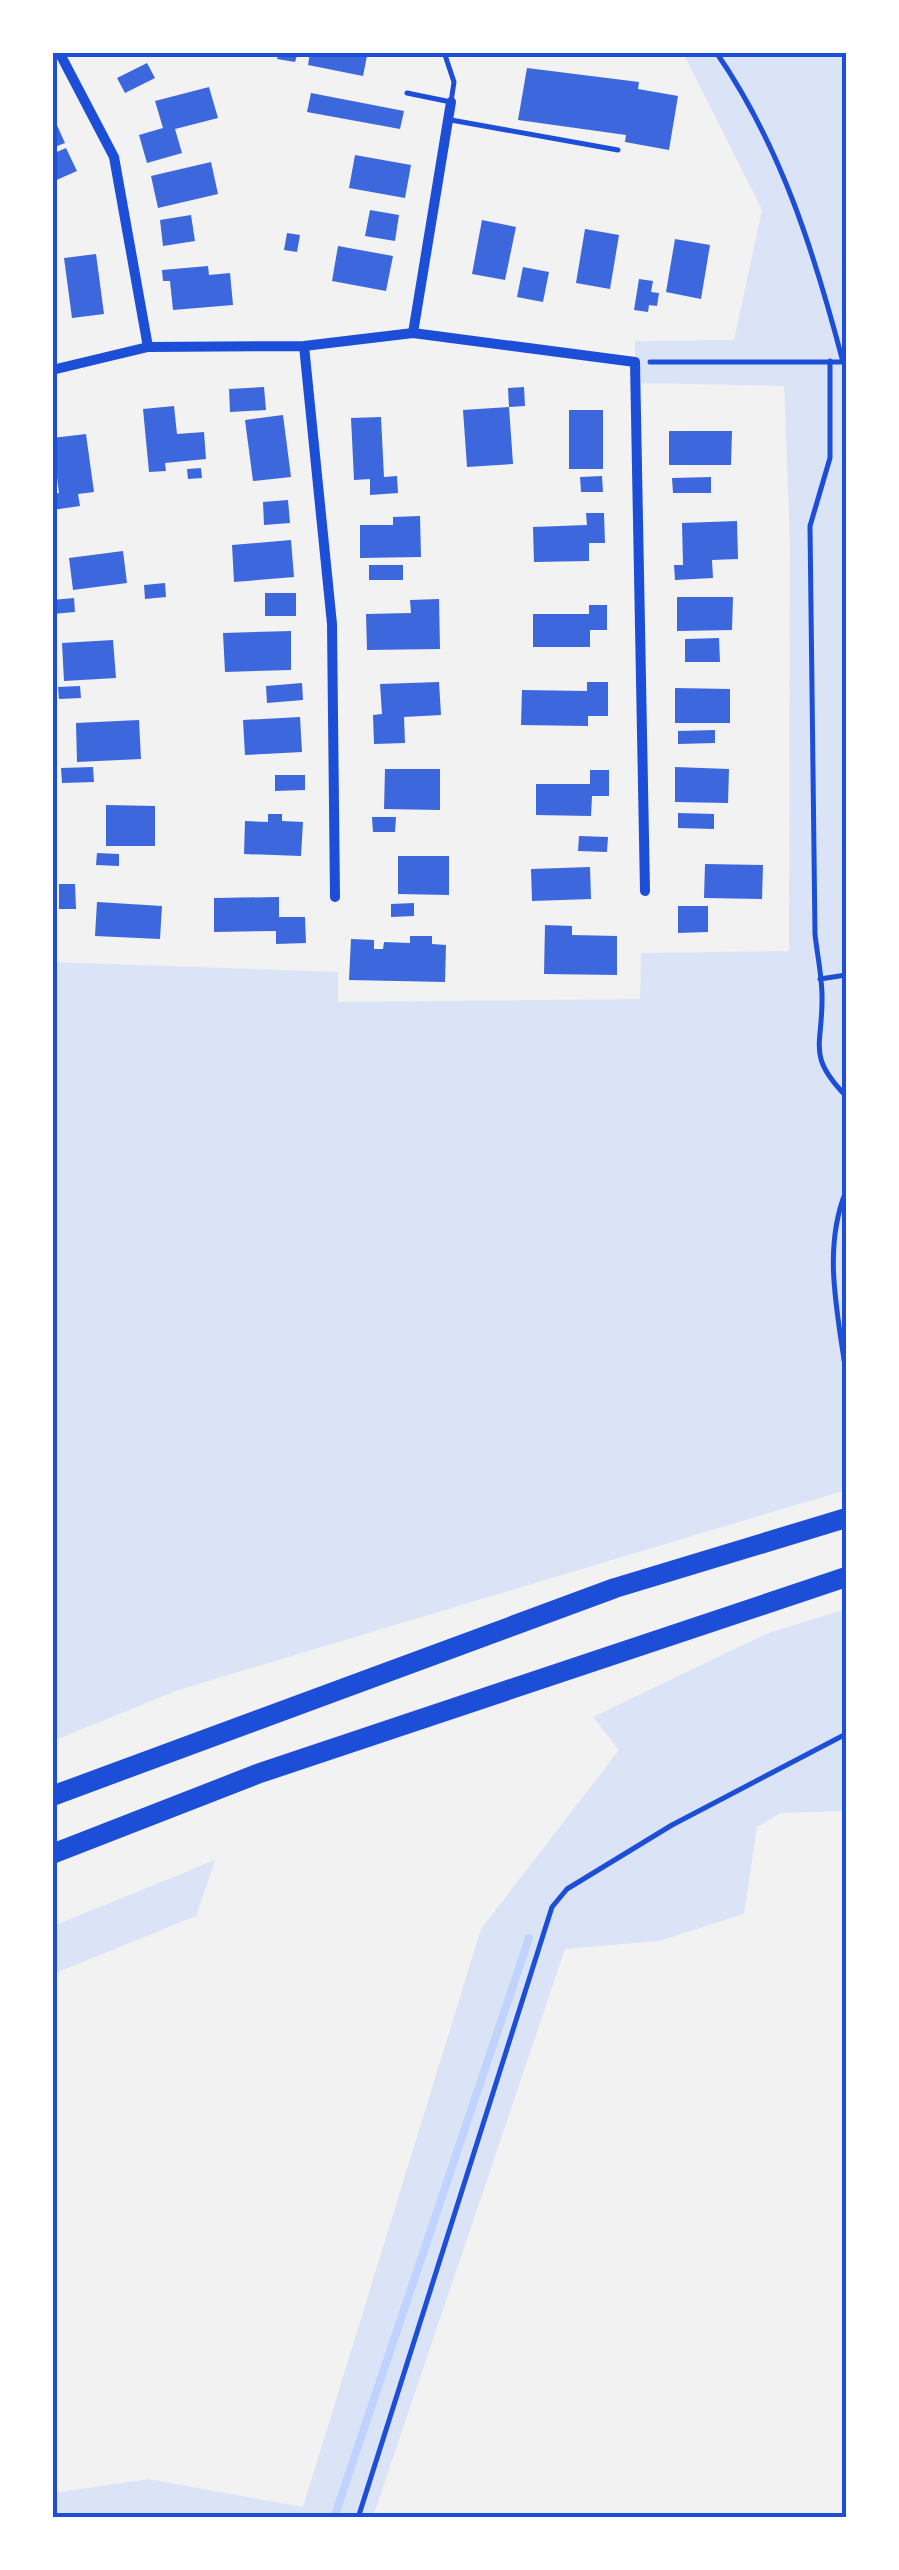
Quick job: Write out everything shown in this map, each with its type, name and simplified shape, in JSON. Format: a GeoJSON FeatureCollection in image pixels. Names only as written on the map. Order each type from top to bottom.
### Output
{"type":"FeatureCollection","features":[{"type":"Feature","properties":{"kind":"highway"},"geometry":{"type":"LineString","coordinates":[[52,1796],[615,1588],[846,1518]]}},
{"type":"Feature","properties":{"kind":"highway"},"geometry":{"type":"LineString","coordinates":[[52,1854],[260,1773],[846,1577]]}},
{"type":"Feature","properties":{"kind":"street"},"geometry":{"type":"LineString","coordinates":[[59,52],[114,157],[148,346]]}},
{"type":"Feature","properties":{"kind":"street"},"geometry":{"type":"LineString","coordinates":[[413,333],[451,102]]}},
{"type":"Feature","properties":{"kind":"street"},"geometry":{"type":"LineString","coordinates":[[52,370],[148,346],[304,346],[413,333],[635,362],[645,891]]}},
{"type":"Feature","properties":{"kind":"street"},"geometry":{"type":"LineString","coordinates":[[304,346],[332,624],[335,897]]}},
{"type":"Feature","properties":{"kind":"lane"},"geometry":{"type":"LineString","coordinates":[[407,92],[451,102],[454,82],[444,52]]}},
{"type":"Feature","properties":{"kind":"lane"},"geometry":{"type":"LineString","coordinates":[[448,119],[618,150]]}},
{"type":"Feature","properties":{"kind":"path"},"geometry":{"type":"LineString","coordinates":[[635,362],[845,362],[810,237],[752,104],[716,52]]}},
{"type":"Feature","properties":{"kind":"path"},"geometry":{"type":"LineString","coordinates":[[830,362],[830,458],[810,526],[815,934],[820,979],[816,1038],[824,1074],[846,1096]]}},
{"type":"Feature","properties":{"kind":"path"},"geometry":{"type":"LineString","coordinates":[[820,979],[846,975]]}},
{"type":"Feature","properties":{"kind":"path"},"geometry":{"type":"LineString","coordinates":[[846,1190],[838,1210],[832,1269],[846,1374]]}},
{"type":"Feature","properties":{"kind":"path"},"geometry":{"type":"LineString","coordinates":[[358,2518],[552,1907],[567,1889],[672,1825],[846,1734]]}},
{"type":"Feature","properties":{"kind":"shaded area"},"geometry":{"type":"Polygon","coordinates":[[[683,53],[846,53],[846,1490],[178,1690],[53,1741],[53,962],[338,972],[338,1002],[640,999],[641,953],[789,951],[790,542],[784,386],[635,383],[635,341],[734,340],[762,210],[683,53]]]}},
{"type":"Feature","properties":{"kind":"shaded area"},"geometry":{"type":"Polygon","coordinates":[[[846,1609],[846,1811],[781,1813],[757,1827],[744,1914],[659,1941],[565,1949],[373,2517],[53,2518],[53,2493],[148,2479],[303,2507],[481,1929],[619,1750],[593,1717],[766,1634],[846,1609]]]}},
{"type":"Feature","properties":{"kind":"shaded area"},"geometry":{"type":"Polygon","coordinates":[[[215,1860],[196,1916],[53,1974],[53,1926],[215,1860]]]}},
{"type":"Feature","properties":{"kind":"building"},"geometry":{"type":"Polygon","coordinates":[[[279,52],[298,52],[295,62],[277,59],[279,52]]]}},
{"type":"Feature","properties":{"kind":"building"},"geometry":{"type":"Polygon","coordinates":[[[310,52],[367,56],[363,76],[308,65],[310,52]]]}},
{"type":"Feature","properties":{"kind":"building"},"geometry":{"type":"Polygon","coordinates":[[[147,63],[155,78],[125,93],[117,78],[147,63]]]}},
{"type":"Feature","properties":{"kind":"building"},"geometry":{"type":"Polygon","coordinates":[[[527,68],[639,82],[638,89],[678,96],[669,150],[625,142],[626,135],[518,120],[527,68]]]}},
{"type":"Feature","properties":{"kind":"building"},"geometry":{"type":"Polygon","coordinates":[[[209,87],[218,118],[175,129],[182,153],[147,163],[139,135],[163,128],[155,101],[209,87]]]}},
{"type":"Feature","properties":{"kind":"building"},"geometry":{"type":"Polygon","coordinates":[[[311,93],[404,111],[400,129],[307,112],[311,93]]]}},
{"type":"Feature","properties":{"kind":"building"},"geometry":{"type":"Polygon","coordinates":[[[52,114],[65,143],[52,148],[52,114]]]}},
{"type":"Feature","properties":{"kind":"building"},"geometry":{"type":"Polygon","coordinates":[[[66,148],[77,171],[52,182],[52,154],[66,148]]]}},
{"type":"Feature","properties":{"kind":"building"},"geometry":{"type":"Polygon","coordinates":[[[355,155],[411,165],[405,198],[349,188],[355,155]]]}},
{"type":"Feature","properties":{"kind":"building"},"geometry":{"type":"Polygon","coordinates":[[[211,162],[218,194],[158,208],[151,176],[211,162]]]}},
{"type":"Feature","properties":{"kind":"building"},"geometry":{"type":"Polygon","coordinates":[[[370,210],[399,215],[395,241],[365,236],[370,210]]]}},
{"type":"Feature","properties":{"kind":"building"},"geometry":{"type":"Polygon","coordinates":[[[191,215],[195,241],[163,246],[160,220],[191,215]]]}},
{"type":"Feature","properties":{"kind":"building"},"geometry":{"type":"Polygon","coordinates":[[[482,220],[516,227],[505,280],[472,274],[482,220]]]}},
{"type":"Feature","properties":{"kind":"building"},"geometry":{"type":"Polygon","coordinates":[[[585,229],[619,235],[610,289],[576,283],[585,229]]]}},
{"type":"Feature","properties":{"kind":"building"},"geometry":{"type":"Polygon","coordinates":[[[287,233],[300,235],[297,252],[284,250],[287,233]]]}},
{"type":"Feature","properties":{"kind":"building"},"geometry":{"type":"Polygon","coordinates":[[[675,239],[710,245],[701,299],[666,292],[675,239]]]}},
{"type":"Feature","properties":{"kind":"building"},"geometry":{"type":"Polygon","coordinates":[[[338,246],[393,256],[386,291],[332,281],[338,246]]]}},
{"type":"Feature","properties":{"kind":"building"},"geometry":{"type":"Polygon","coordinates":[[[96,254],[104,314],[72,318],[64,258],[96,254]]]}},
{"type":"Feature","properties":{"kind":"building"},"geometry":{"type":"Polygon","coordinates":[[[208,266],[209,275],[230,273],[233,305],[173,310],[170,281],[163,281],[162,270],[208,266]]]}},
{"type":"Feature","properties":{"kind":"building"},"geometry":{"type":"Polygon","coordinates":[[[523,267],[549,272],[543,302],[517,297],[523,267]]]}},
{"type":"Feature","properties":{"kind":"building"},"geometry":{"type":"Polygon","coordinates":[[[639,279],[653,281],[651,292],[659,293],[657,306],[649,305],[648,312],[634,310],[639,279]]]}},
{"type":"Feature","properties":{"kind":"building"},"geometry":{"type":"Polygon","coordinates":[[[264,387],[266,410],[230,412],[229,389],[264,387]]]}},
{"type":"Feature","properties":{"kind":"building"},"geometry":{"type":"Polygon","coordinates":[[[524,387],[525,406],[509,407],[508,388],[524,387]]]}},
{"type":"Feature","properties":{"kind":"building"},"geometry":{"type":"Polygon","coordinates":[[[174,406],[177,434],[204,432],[206,459],[165,463],[166,471],[149,472],[143,409],[174,406]]]}},
{"type":"Feature","properties":{"kind":"building"},"geometry":{"type":"Polygon","coordinates":[[[509,407],[513,464],[467,467],[463,410],[509,407]]]}},
{"type":"Feature","properties":{"kind":"building"},"geometry":{"type":"Polygon","coordinates":[[[569,410],[603,410],[603,469],[569,469],[569,410]]]}},
{"type":"Feature","properties":{"kind":"building"},"geometry":{"type":"Polygon","coordinates":[[[283,415],[291,477],[253,481],[245,420],[283,415]]]}},
{"type":"Feature","properties":{"kind":"building"},"geometry":{"type":"Polygon","coordinates":[[[381,417],[384,477],[397,476],[398,493],[370,495],[370,479],[354,480],[351,418],[381,417]]]}},
{"type":"Feature","properties":{"kind":"building"},"geometry":{"type":"Polygon","coordinates":[[[669,431],[732,431],[731,465],[669,465],[669,431]]]}},
{"type":"Feature","properties":{"kind":"building"},"geometry":{"type":"Polygon","coordinates":[[[86,434],[94,492],[78,494],[80,506],[52,510],[52,494],[59,493],[52,438],[86,434]]]}},
{"type":"Feature","properties":{"kind":"building"},"geometry":{"type":"Polygon","coordinates":[[[201,468],[202,478],[188,479],[187,469],[201,468]]]}},
{"type":"Feature","properties":{"kind":"building"},"geometry":{"type":"Polygon","coordinates":[[[602,476],[603,492],[581,492],[580,477],[602,476]]]}},
{"type":"Feature","properties":{"kind":"building"},"geometry":{"type":"Polygon","coordinates":[[[711,477],[711,493],[673,493],[672,478],[711,477]]]}},
{"type":"Feature","properties":{"kind":"building"},"geometry":{"type":"Polygon","coordinates":[[[288,500],[290,523],[264,525],[263,502],[288,500]]]}},
{"type":"Feature","properties":{"kind":"building"},"geometry":{"type":"Polygon","coordinates":[[[586,513],[604,513],[605,543],[589,543],[589,561],[534,562],[533,527],[587,525],[586,513]]]}},
{"type":"Feature","properties":{"kind":"building"},"geometry":{"type":"Polygon","coordinates":[[[420,516],[421,557],[360,558],[360,525],[393,525],[393,517],[420,516]]]}},
{"type":"Feature","properties":{"kind":"building"},"geometry":{"type":"Polygon","coordinates":[[[737,521],[738,559],[712,560],[713,578],[675,580],[674,565],[683,565],[682,523],[737,521]]]}},
{"type":"Feature","properties":{"kind":"building"},"geometry":{"type":"Polygon","coordinates":[[[291,540],[294,577],[234,582],[232,545],[291,540]]]}},
{"type":"Feature","properties":{"kind":"building"},"geometry":{"type":"Polygon","coordinates":[[[123,551],[127,583],[73,590],[69,558],[123,551]]]}},
{"type":"Feature","properties":{"kind":"building"},"geometry":{"type":"Polygon","coordinates":[[[369,565],[403,565],[403,580],[369,580],[369,565]]]}},
{"type":"Feature","properties":{"kind":"building"},"geometry":{"type":"Polygon","coordinates":[[[165,583],[166,597],[145,599],[144,585],[165,583]]]}},
{"type":"Feature","properties":{"kind":"building"},"geometry":{"type":"Polygon","coordinates":[[[265,593],[296,593],[296,616],[265,616],[265,593]]]}},
{"type":"Feature","properties":{"kind":"building"},"geometry":{"type":"Polygon","coordinates":[[[677,597],[733,597],[732,630],[677,631],[677,597]]]}},
{"type":"Feature","properties":{"kind":"building"},"geometry":{"type":"Polygon","coordinates":[[[74,598],[75,612],[52,614],[52,600],[74,598]]]}},
{"type":"Feature","properties":{"kind":"building"},"geometry":{"type":"Polygon","coordinates":[[[439,599],[440,649],[367,650],[366,614],[411,613],[410,600],[439,599]]]}},
{"type":"Feature","properties":{"kind":"building"},"geometry":{"type":"Polygon","coordinates":[[[589,605],[607,605],[607,630],[590,630],[590,647],[533,647],[533,614],[589,614],[589,605]]]}},
{"type":"Feature","properties":{"kind":"building"},"geometry":{"type":"Polygon","coordinates":[[[291,631],[291,670],[225,672],[223,633],[291,631]]]}},
{"type":"Feature","properties":{"kind":"building"},"geometry":{"type":"Polygon","coordinates":[[[719,638],[720,662],[685,662],[685,639],[719,638]]]}},
{"type":"Feature","properties":{"kind":"building"},"geometry":{"type":"Polygon","coordinates":[[[113,640],[116,678],[64,681],[62,643],[113,640]]]}},
{"type":"Feature","properties":{"kind":"building"},"geometry":{"type":"Polygon","coordinates":[[[439,682],[441,715],[404,717],[405,743],[374,744],[373,715],[382,714],[380,684],[439,682]]]}},
{"type":"Feature","properties":{"kind":"building"},"geometry":{"type":"Polygon","coordinates":[[[587,682],[608,682],[608,716],[588,716],[588,726],[521,725],[522,690],[587,691],[587,682]]]}},
{"type":"Feature","properties":{"kind":"building"},"geometry":{"type":"Polygon","coordinates":[[[302,683],[303,700],[267,703],[266,686],[302,683]]]}},
{"type":"Feature","properties":{"kind":"building"},"geometry":{"type":"Polygon","coordinates":[[[80,686],[81,698],[59,699],[58,687],[80,686]]]}},
{"type":"Feature","properties":{"kind":"building"},"geometry":{"type":"Polygon","coordinates":[[[675,688],[730,689],[730,723],[675,723],[675,688]]]}},
{"type":"Feature","properties":{"kind":"building"},"geometry":{"type":"Polygon","coordinates":[[[300,717],[302,752],[245,755],[243,720],[300,717]]]}},
{"type":"Feature","properties":{"kind":"building"},"geometry":{"type":"Polygon","coordinates":[[[139,720],[141,759],[77,762],[76,723],[139,720]]]}},
{"type":"Feature","properties":{"kind":"building"},"geometry":{"type":"Polygon","coordinates":[[[715,730],[715,743],[678,744],[678,731],[715,730]]]}},
{"type":"Feature","properties":{"kind":"building"},"geometry":{"type":"Polygon","coordinates":[[[93,767],[94,782],[62,783],[61,768],[93,767]]]}},
{"type":"Feature","properties":{"kind":"building"},"geometry":{"type":"Polygon","coordinates":[[[675,767],[729,769],[728,803],[675,802],[675,767]]]}},
{"type":"Feature","properties":{"kind":"building"},"geometry":{"type":"Polygon","coordinates":[[[385,769],[440,769],[440,810],[384,809],[385,769]]]}},
{"type":"Feature","properties":{"kind":"building"},"geometry":{"type":"Polygon","coordinates":[[[590,770],[609,770],[609,796],[592,796],[591,816],[536,815],[536,784],[590,784],[590,770]]]}},
{"type":"Feature","properties":{"kind":"building"},"geometry":{"type":"Polygon","coordinates":[[[275,775],[305,775],[305,790],[275,791],[275,775]]]}},
{"type":"Feature","properties":{"kind":"building"},"geometry":{"type":"Polygon","coordinates":[[[106,805],[155,806],[155,846],[106,846],[106,805]]]}},
{"type":"Feature","properties":{"kind":"building"},"geometry":{"type":"Polygon","coordinates":[[[678,813],[714,814],[714,829],[678,828],[678,813]]]}},
{"type":"Feature","properties":{"kind":"building"},"geometry":{"type":"Polygon","coordinates":[[[268,814],[282,814],[282,821],[303,822],[301,856],[244,854],[245,821],[268,822],[268,814]]]}},
{"type":"Feature","properties":{"kind":"building"},"geometry":{"type":"Polygon","coordinates":[[[372,817],[396,817],[395,832],[373,832],[372,817]]]}},
{"type":"Feature","properties":{"kind":"building"},"geometry":{"type":"Polygon","coordinates":[[[579,836],[608,837],[607,852],[578,851],[579,836]]]}},
{"type":"Feature","properties":{"kind":"building"},"geometry":{"type":"Polygon","coordinates":[[[97,853],[119,854],[119,866],[96,865],[97,853]]]}},
{"type":"Feature","properties":{"kind":"building"},"geometry":{"type":"Polygon","coordinates":[[[398,856],[449,856],[449,895],[398,894],[398,856]]]}},
{"type":"Feature","properties":{"kind":"building"},"geometry":{"type":"Polygon","coordinates":[[[705,864],[763,865],[762,899],[704,898],[705,864]]]}},
{"type":"Feature","properties":{"kind":"building"},"geometry":{"type":"Polygon","coordinates":[[[590,867],[591,899],[532,901],[531,869],[590,867]]]}},
{"type":"Feature","properties":{"kind":"building"},"geometry":{"type":"Polygon","coordinates":[[[59,884],[75,884],[76,909],[59,909],[59,884]]]}},
{"type":"Feature","properties":{"kind":"building"},"geometry":{"type":"Polygon","coordinates":[[[279,897],[279,917],[305,917],[306,943],[276,944],[276,931],[214,932],[214,898],[279,897]]]}},
{"type":"Feature","properties":{"kind":"building"},"geometry":{"type":"Polygon","coordinates":[[[97,902],[162,906],[160,939],[95,936],[97,902]]]}},
{"type":"Feature","properties":{"kind":"building"},"geometry":{"type":"Polygon","coordinates":[[[414,903],[414,916],[391,917],[391,904],[414,903]]]}},
{"type":"Feature","properties":{"kind":"building"},"geometry":{"type":"Polygon","coordinates":[[[678,906],[708,906],[708,932],[678,933],[678,906]]]}},
{"type":"Feature","properties":{"kind":"building"},"geometry":{"type":"Polygon","coordinates":[[[545,925],[572,926],[572,935],[617,936],[617,975],[544,974],[545,925]]]}},
{"type":"Feature","properties":{"kind":"building"},"geometry":{"type":"Polygon","coordinates":[[[410,936],[432,936],[432,944],[446,945],[445,982],[349,980],[351,939],[374,940],[374,949],[383,949],[384,942],[410,943],[410,936]]]}},
{"type":"Feature","properties":{"kind":"waterway"},"geometry":{"type":"LineString","coordinates":[[334,2518],[529,1938]]}},
{"type":"Feature","properties":{"kind":"waterway"},"geometry":{"type":"LineString","coordinates":[[112,2518],[160,2518]]}}]}
